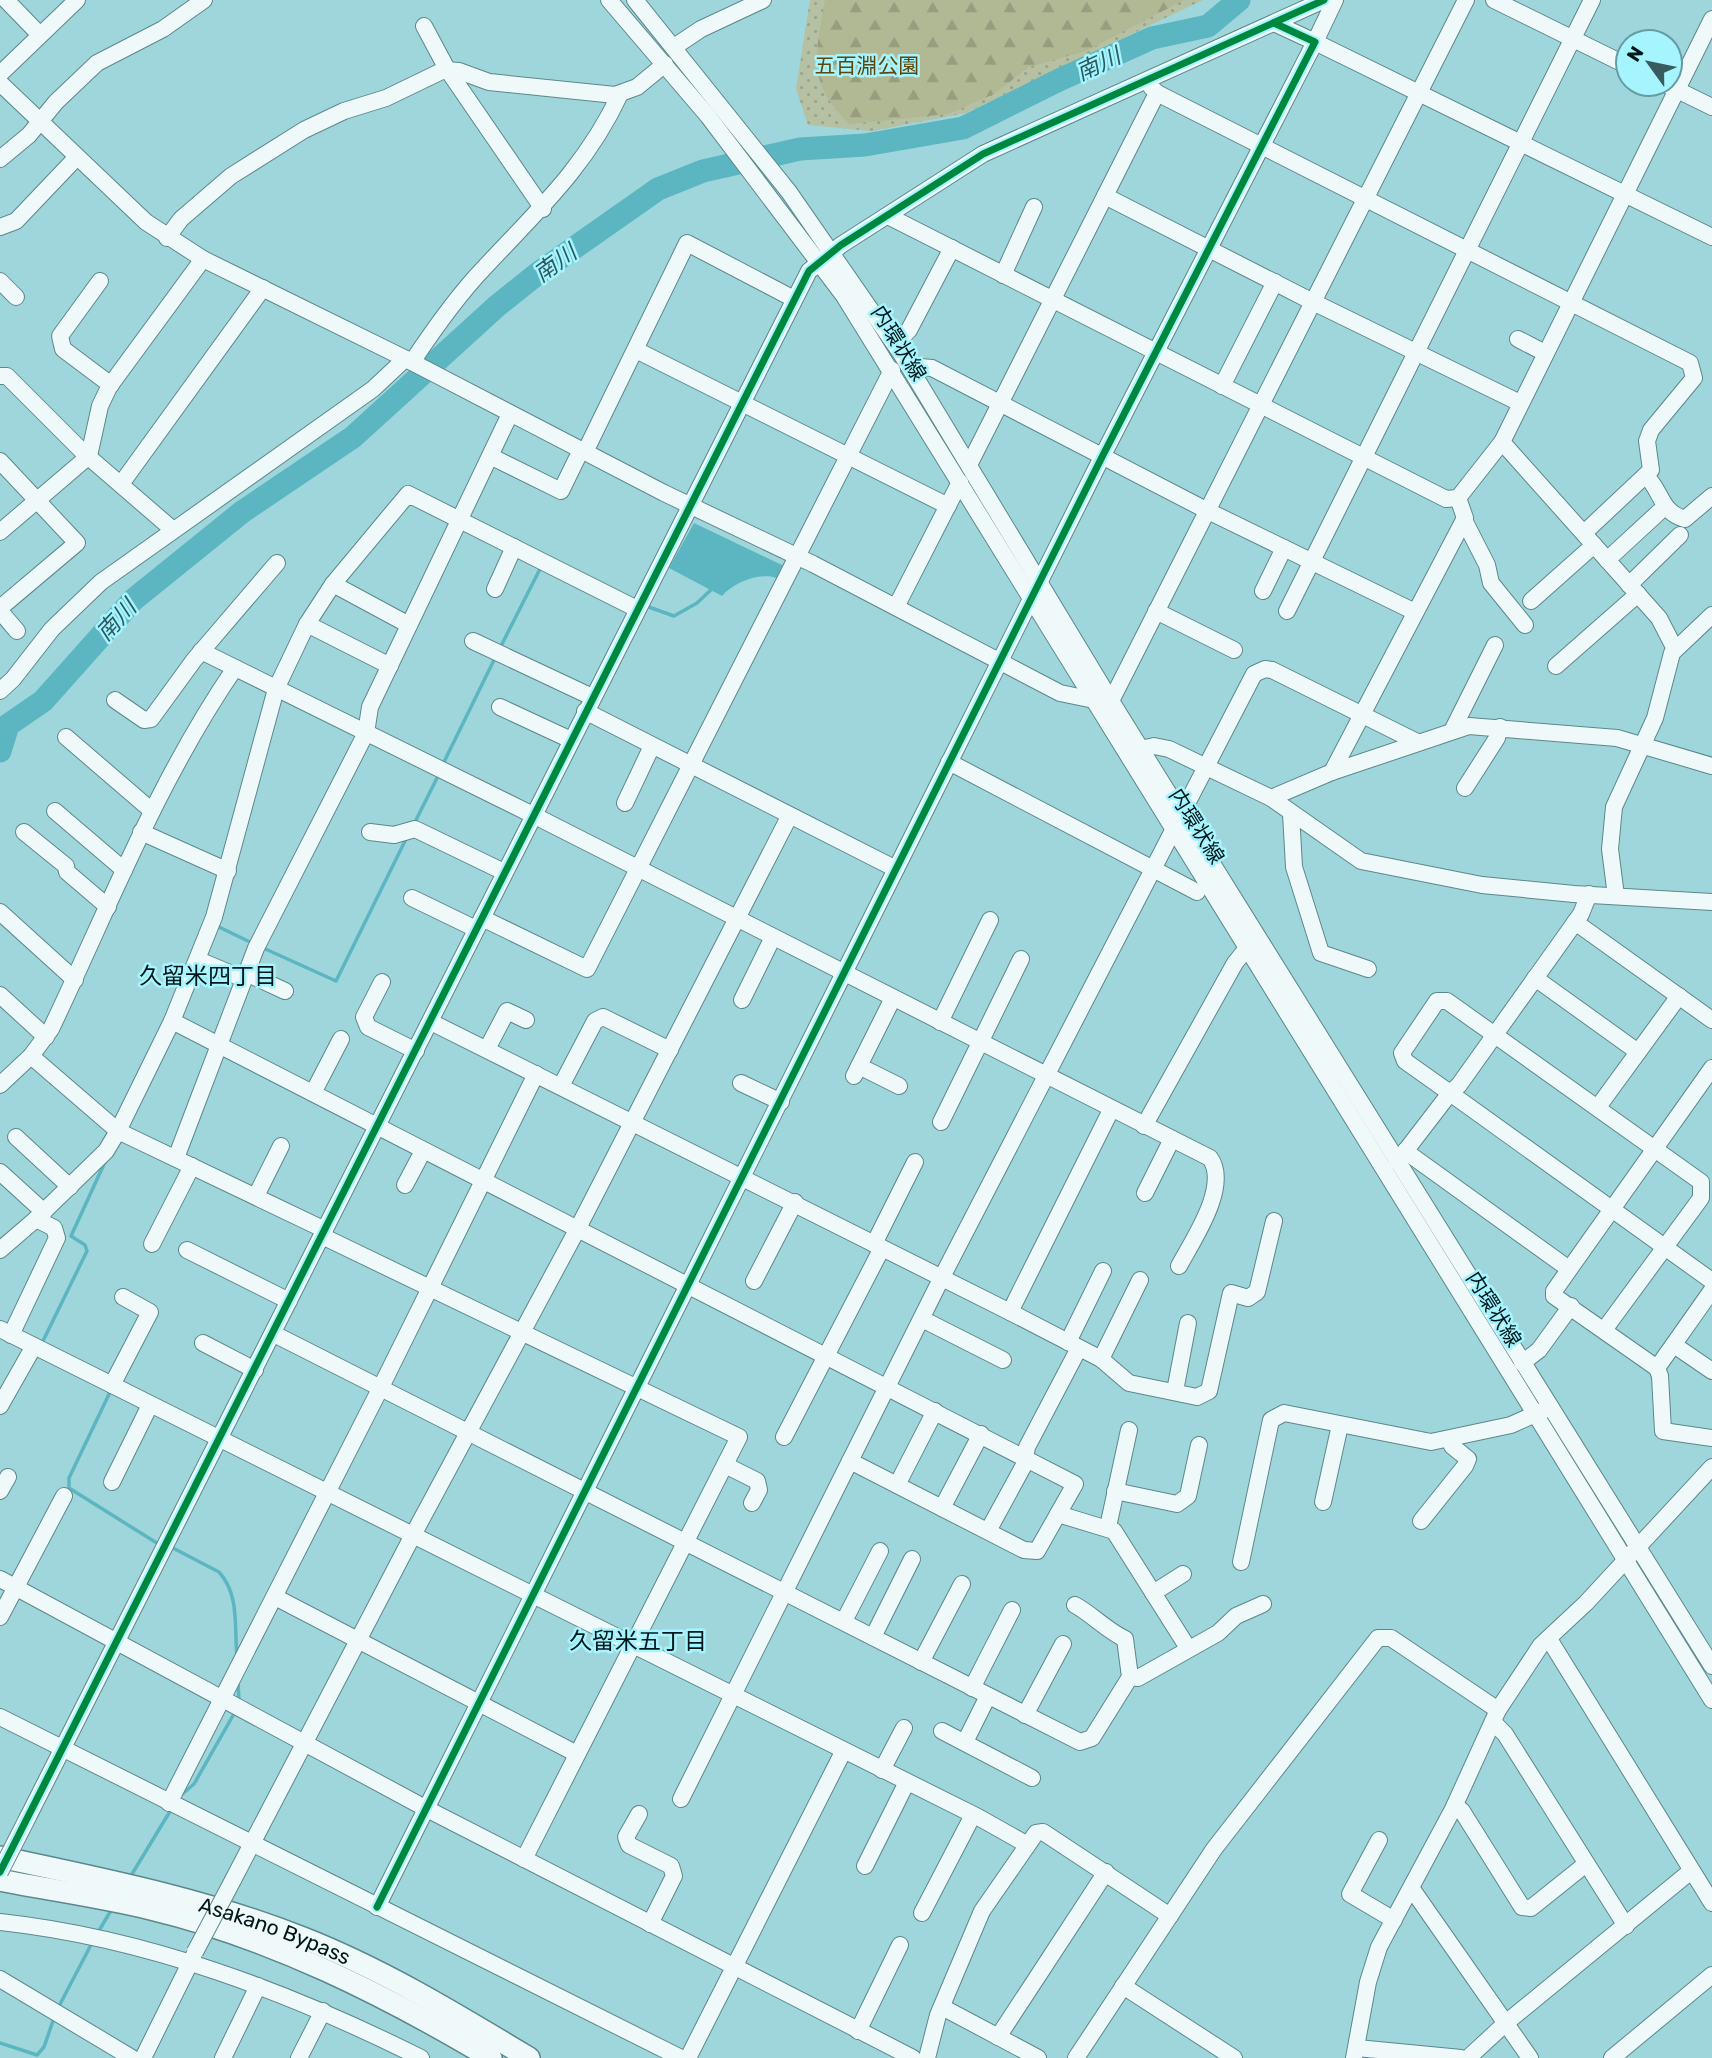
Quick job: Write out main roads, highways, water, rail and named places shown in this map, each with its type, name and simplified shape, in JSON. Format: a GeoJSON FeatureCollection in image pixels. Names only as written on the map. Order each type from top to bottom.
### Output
{"type":"FeatureCollection","features":[{"type":"Feature","properties":{"kind":"highway","name":"Asakano Bypass"},"geometry":{"type":"LineString","coordinates":[[0,1857],[159,1891],[305,1939],[385,1976],[529,2058]]}},
{"type":"Feature","properties":{"kind":"highway","name":"Asakano Bypass"},"geometry":{"type":"LineString","coordinates":[[0,1880],[151,1909],[227,1931],[296,1957],[373,1993],[491,2058]]}},
{"type":"Feature","properties":{"kind":"water"},"geometry":{"type":"Polygon","coordinates":[[[694,523],[784,566],[777,578],[763,576],[748,580],[733,586],[722,596],[669,568],[694,523]]]}},
{"type":"Feature","properties":{"kind":"waterway","name":"南川"},"geometry":{"type":"LineString","coordinates":[[0,751],[8,725],[43,701],[133,600],[242,512],[353,437],[497,306],[537,274],[658,189],[703,171],[800,149],[865,145],[963,128],[1152,38],[1208,26],[1239,0]]}},
{"type":"Feature","properties":{"kind":"waterway"},"geometry":{"type":"LineString","coordinates":[[500,648],[541,567]]}},
{"type":"Feature","properties":{"kind":"waterway"},"geometry":{"type":"LineString","coordinates":[[646,606],[674,616],[697,603],[714,587]]}},
{"type":"Feature","properties":{"kind":"waterway"},"geometry":{"type":"LineString","coordinates":[[443,764],[495,658]]}},
{"type":"Feature","properties":{"kind":"waterway"},"geometry":{"type":"LineString","coordinates":[[414,824],[439,774]]}},
{"type":"Feature","properties":{"kind":"waterway"},"geometry":{"type":"LineString","coordinates":[[261,947],[336,981],[407,837]]}},
{"type":"Feature","properties":{"kind":"waterway"},"geometry":{"type":"LineString","coordinates":[[217,926],[254,944]]}},
{"type":"Feature","properties":{"kind":"waterway"},"geometry":{"type":"LineString","coordinates":[[41,1345],[87,1251],[85,1245],[71,1236],[105,1162]]}},
{"type":"Feature","properties":{"kind":"waterway"},"geometry":{"type":"LineString","coordinates":[[111,1390],[69,1478],[69,1488],[160,1545]]}},
{"type":"Feature","properties":{"kind":"waterway"},"geometry":{"type":"LineString","coordinates":[[171,1547],[219,1572],[226,1581],[233,1601],[237,1656]]}},
{"type":"Feature","properties":{"kind":"waterway"},"geometry":{"type":"LineString","coordinates":[[238,1682],[239,1702]]}},
{"type":"Feature","properties":{"kind":"waterway"},"geometry":{"type":"LineString","coordinates":[[180,1796],[194,1784],[235,1712]]}},
{"type":"Feature","properties":{"kind":"waterway"},"geometry":{"type":"LineString","coordinates":[[129,1879],[172,1808]]}},
{"type":"Feature","properties":{"kind":"waterway"},"geometry":{"type":"LineString","coordinates":[[97,1934],[113,1907]]}},
{"type":"Feature","properties":{"kind":"waterway"},"geometry":{"type":"LineString","coordinates":[[58,2008],[92,1943]]}},
{"type":"Feature","properties":{"kind":"waterway"},"geometry":{"type":"LineString","coordinates":[[0,2043],[37,2055],[44,2047],[54,2018]]}},
{"type":"Feature","properties":{"kind":"district","name":"久留米四丁目"},"geometry":{"type":"Point","coordinates":[208,976]}},
{"type":"Feature","properties":{"kind":"district","name":"久留米五丁目"},"geometry":{"type":"Point","coordinates":[638,1641]}},
{"type":"Feature","properties":{"kind":"park label","name":"五百淵公園"},"geometry":{"type":"Point","coordinates":[867,65]}}]}
